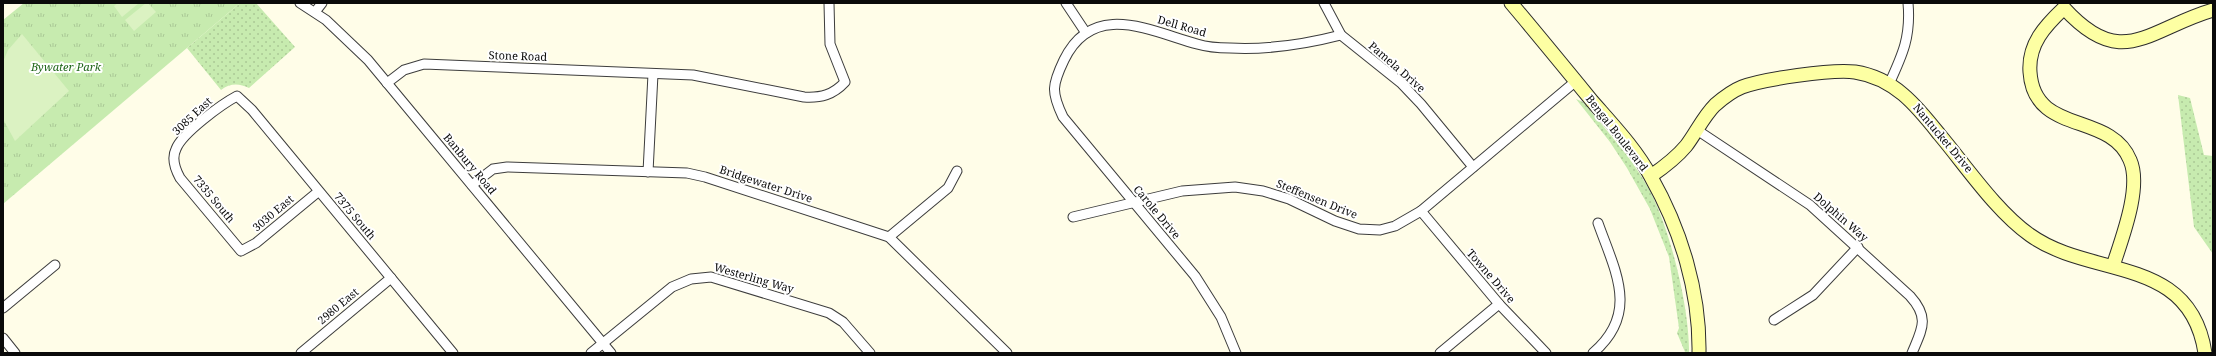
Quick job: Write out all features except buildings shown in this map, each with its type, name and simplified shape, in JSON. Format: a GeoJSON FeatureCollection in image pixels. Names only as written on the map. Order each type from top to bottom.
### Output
{"type":"FeatureCollection","features":[{"type":"Feature","properties":{"kind":"street","name":"Banbury Road"},"geometry":{"type":"LineString","coordinates":[[300,3],[315,12],[346,38],[388,83],[611,353]]}},
{"type":"Feature","properties":{"kind":"street"},"geometry":{"type":"LineString","coordinates":[[315,12],[322,3]]}},
{"type":"Feature","properties":{"kind":"street","name":"Stone Road"},"geometry":{"type":"LineString","coordinates":[[388,83],[404,70],[424,64],[706,76],[804,97],[817,98],[829,95],[845,82],[830,44],[829,3]]}},
{"type":"Feature","properties":{"kind":"street"},"geometry":{"type":"LineString","coordinates":[[1066,3],[1086,33]]}},
{"type":"Feature","properties":{"kind":"street","name":"Pamela Drive"},"geometry":{"type":"LineString","coordinates":[[1324,3],[1341,35],[1401,83],[1421,104],[1473,167]]}},
{"type":"Feature","properties":{"kind":"street","name":"Bengal Boulevard"},"geometry":{"type":"LineString","coordinates":[[1511,3],[1610,122],[1651,176],[1669,213],[1689,270],[1699,330],[1699,353]]}},
{"type":"Feature","properties":{"kind":"street"},"geometry":{"type":"LineString","coordinates":[[1889,84],[1902,57],[1908,39],[1910,20],[1908,3]]}},
{"type":"Feature","properties":{"kind":"street"},"geometry":{"type":"LineString","coordinates":[[2113,266],[2135,187],[2130,159],[2118,142],[2109,135],[2053,114],[2042,104],[2034,93],[2030,80],[2029,66],[2034,42],[2062,6],[2084,29],[2096,37],[2124,43],[2136,42],[2180,22],[2213,10]]}},
{"type":"Feature","properties":{"kind":"street","name":"Dell Road"},"geometry":{"type":"LineString","coordinates":[[1053,91],[1055,78],[1066,54],[1086,33],[1096,28],[1120,23],[1141,25],[1199,45],[1252,49],[1318,41],[1341,35]]}},
{"type":"Feature","properties":{"kind":"street","name":"Nantucket Drive"},"geometry":{"type":"LineString","coordinates":[[1651,176],[1680,153],[1718,102],[1740,88],[1752,84],[1836,72],[1854,72],[1889,84],[1911,100],[2016,225],[2047,245],[2113,266],[2162,284],[2178,296],[2191,313],[2200,331],[2205,353]]}},
{"type":"Feature","properties":{"kind":"street"},"geometry":{"type":"LineString","coordinates":[[648,172],[653,74]]}},
{"type":"Feature","properties":{"kind":"street","name":"Steffensen Drive"},"geometry":{"type":"LineString","coordinates":[[1073,217],[1182,191],[1235,187],[1263,191],[1289,199],[1336,221],[1359,229],[1380,230],[1395,226],[1421,211],[1576,81]]}},
{"type":"Feature","properties":{"kind":"street","name":"Carole Drive"},"geometry":{"type":"LineString","coordinates":[[1053,91],[1057,104],[1068,122],[1210,296],[1221,317],[1236,353]]}},
{"type":"Feature","properties":{"kind":"street","name":"3085 East"},"geometry":{"type":"LineString","coordinates":[[174,161],[175,149],[181,139],[223,103],[237,96]]}},
{"type":"Feature","properties":{"kind":"street","name":"7375 South"},"geometry":{"type":"LineString","coordinates":[[237,96],[252,110],[454,353]]}},
{"type":"Feature","properties":{"kind":"street","name":"Dolphin Way"},"geometry":{"type":"LineString","coordinates":[[1697,130],[1810,205],[1858,247],[1918,305],[1922,316],[1923,328],[1912,353]]}},
{"type":"Feature","properties":{"kind":"street","name":"7335 South"},"geometry":{"type":"LineString","coordinates":[[174,161],[175,169],[180,178],[241,251]]}},
{"type":"Feature","properties":{"kind":"street","name":"Bridgewater Drive"},"geometry":{"type":"LineString","coordinates":[[472,185],[487,172],[500,167],[648,172],[687,174],[705,177],[889,237],[1008,353]]}},
{"type":"Feature","properties":{"kind":"street"},"geometry":{"type":"LineString","coordinates":[[889,237],[948,188],[957,171]]}},
{"type":"Feature","properties":{"kind":"street","name":"3030 East"},"geometry":{"type":"LineString","coordinates":[[241,251],[256,243],[318,191]]}},
{"type":"Feature","properties":{"kind":"street","name":"Towne Drive"},"geometry":{"type":"LineString","coordinates":[[1421,211],[1499,304],[1546,353]]}},
{"type":"Feature","properties":{"kind":"street"},"geometry":{"type":"LineString","coordinates":[[1593,353],[1612,333],[1620,307],[1618,280],[1598,223]]}},
{"type":"Feature","properties":{"kind":"street"},"geometry":{"type":"LineString","coordinates":[[1774,320],[1813,294],[1858,247]]}},
{"type":"Feature","properties":{"kind":"street"},"geometry":{"type":"LineString","coordinates":[[3,308],[55,264]]}},
{"type":"Feature","properties":{"kind":"street","name":"Westerling Way"},"geometry":{"type":"LineString","coordinates":[[591,353],[672,287],[691,279],[711,277],[829,313],[843,322],[870,353]]}},
{"type":"Feature","properties":{"kind":"street","name":"2980 East"},"geometry":{"type":"LineString","coordinates":[[300,353],[391,278]]}},
{"type":"Feature","properties":{"kind":"street"},"geometry":{"type":"LineString","coordinates":[[1440,353],[1499,304]]}},
{"type":"Feature","properties":{"kind":"street"},"geometry":{"type":"LineString","coordinates":[[3,338],[15,353]]}},
{"type":"Feature","properties":{"kind":"green space","name":"Bywater Park"},"geometry":{"type":"Polygon","coordinates":[[[24,3],[240,3],[3,204],[3,20],[24,3]]]}},
{"type":"Feature","properties":{"kind":"green space"},"geometry":{"type":"Polygon","coordinates":[[[118,3],[139,3],[122,17],[114,6],[118,3]]]}},
{"type":"Feature","properties":{"kind":"green space"},"geometry":{"type":"Polygon","coordinates":[[[148,3],[156,12],[134,31],[125,20],[148,3]]]}},
{"type":"Feature","properties":{"kind":"green space"},"geometry":{"type":"Polygon","coordinates":[[[240,3],[256,3],[295,47],[249,88],[235,84],[221,90],[187,48],[240,3]]]}},
{"type":"Feature","properties":{"kind":"green space"},"geometry":{"type":"Polygon","coordinates":[[[22,34],[69,91],[15,141],[3,119],[3,62],[8,50],[22,34]]]}},
{"type":"Feature","properties":{"kind":"green space"},"geometry":{"type":"Polygon","coordinates":[[[2178,95],[2190,98],[2204,155],[2213,156],[2213,254],[2194,227],[2178,95]]]}},
{"type":"Feature","properties":{"kind":"green space"},"geometry":{"type":"Polygon","coordinates":[[[1576,99],[1583,102],[1624,152],[1646,184],[1663,220],[1682,290],[1686,313],[1689,353],[1685,352],[1677,333],[1679,328],[1669,257],[1650,209],[1627,168],[1610,142],[1576,99]]]}}]}
